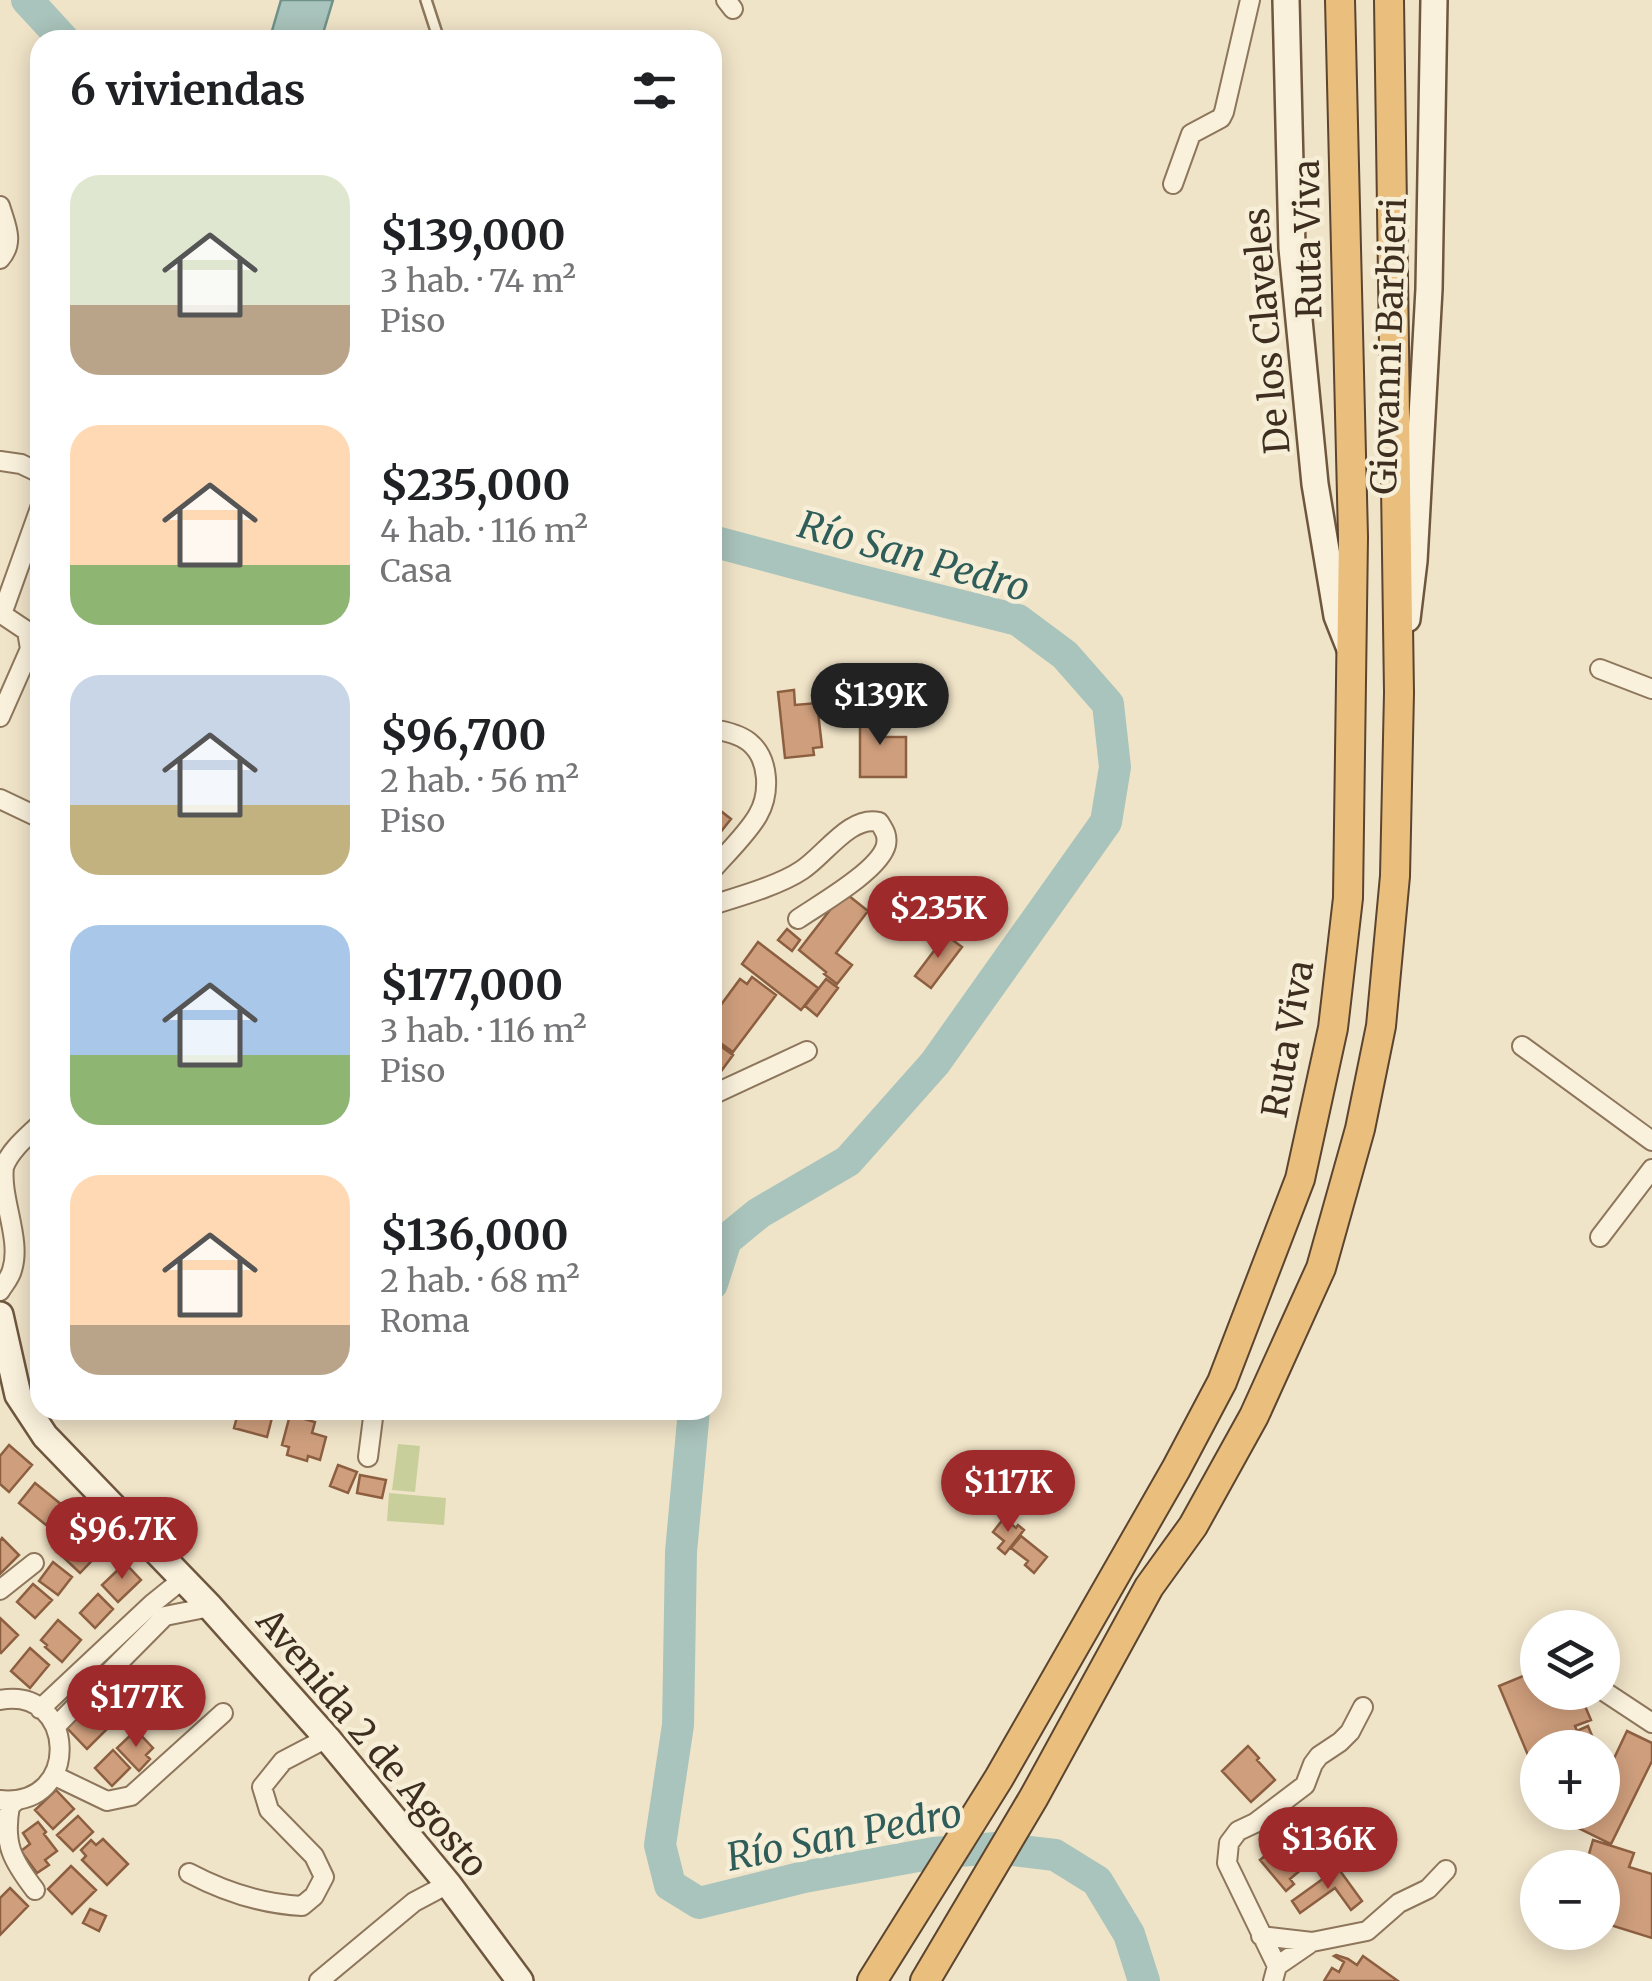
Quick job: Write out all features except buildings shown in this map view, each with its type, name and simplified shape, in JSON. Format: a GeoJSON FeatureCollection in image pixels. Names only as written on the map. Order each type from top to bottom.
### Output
{"type":"FeatureCollection","features":[{"type":"Feature","properties":{"kind":"highway","name":"Ruta Viva"},"geometry":{"type":"LineString","coordinates":[[872,1981],[999,1778],[1222,1382],[1300,1179],[1333,1028],[1348,898],[1353,537],[1340,0]]}},
{"type":"Feature","properties":{"kind":"highway"},"geometry":{"type":"LineString","coordinates":[[925,1981],[1034,1797],[1149,1587],[1192,1526],[1254,1416],[1321,1268],[1360,1129],[1381,1026],[1394,876],[1398,693],[1389,0]]}},
{"type":"Feature","properties":{"kind":"main road","name":"De los Claveles"},"geometry":{"type":"LineString","coordinates":[[1286,0],[1292,248],[1309,425],[1337,616],[1352,652]]}},
{"type":"Feature","properties":{"kind":"main road","name":"Giovanni Barbieri"},"geometry":{"type":"LineString","coordinates":[[1398,693],[1414,561],[1429,289],[1434,0]]}},
{"type":"Feature","properties":{"kind":"main road","name":"Avenida 2 de Agosto"},"geometry":{"type":"LineString","coordinates":[[0,1315],[18,1395],[30,1413]]}},
{"type":"Feature","properties":{"kind":"main road","name":"Avenida 2 de Agosto"},"geometry":{"type":"LineString","coordinates":[[34,1420],[45,1436],[210,1607],[326,1738],[448,1884],[520,1981]]}},
{"type":"Feature","properties":{"kind":"street"},"geometry":{"type":"LineString","coordinates":[[1172,184],[1192,134],[1224,112],[1250,0]]}},
{"type":"Feature","properties":{"kind":"street"},"geometry":{"type":"LineString","coordinates":[[0,206],[10,240],[0,259]]}},
{"type":"Feature","properties":{"kind":"street"},"geometry":{"type":"LineString","coordinates":[[0,462],[30,468]]}},
{"type":"Feature","properties":{"kind":"street"},"geometry":{"type":"LineString","coordinates":[[0,717],[30,649],[26,631],[1,613],[7,579],[30,530]]}},
{"type":"Feature","properties":{"kind":"street"},"geometry":{"type":"LineString","coordinates":[[1600,669],[1652,689]]}},
{"type":"Feature","properties":{"kind":"street"},"geometry":{"type":"LineString","coordinates":[[722,731],[750,743],[760,755],[767,788],[757,817],[722,858]]}},
{"type":"Feature","properties":{"kind":"street"},"geometry":{"type":"LineString","coordinates":[[0,799],[30,813]]}},
{"type":"Feature","properties":{"kind":"street"},"geometry":{"type":"LineString","coordinates":[[722,901],[799,872],[851,826],[868,820],[879,822],[887,834],[886,849],[871,867],[798,919]]}},
{"type":"Feature","properties":{"kind":"street"},"geometry":{"type":"LineString","coordinates":[[1522,1046],[1652,1140]]}},
{"type":"Feature","properties":{"kind":"street"},"geometry":{"type":"LineString","coordinates":[[722,1091],[807,1051]]}},
{"type":"Feature","properties":{"kind":"street"},"geometry":{"type":"LineString","coordinates":[[0,1290],[12,1274],[14,1260],[3,1188],[4,1168],[30,1134]]}},
{"type":"Feature","properties":{"kind":"street"},"geometry":{"type":"LineString","coordinates":[[1600,1237],[1652,1169]]}},
{"type":"Feature","properties":{"kind":"street"},"geometry":{"type":"LineString","coordinates":[[368,1457],[373,1420]]}},
{"type":"Feature","properties":{"kind":"street"},"geometry":{"type":"LineString","coordinates":[[0,1590],[34,1563]]}},
{"type":"Feature","properties":{"kind":"street"},"geometry":{"type":"LineString","coordinates":[[40,1709],[183,1579]]}},
{"type":"Feature","properties":{"kind":"street"},"geometry":{"type":"LineString","coordinates":[[56,1726],[165,1616],[210,1607]]}},
{"type":"Feature","properties":{"kind":"street"},"geometry":{"type":"LineString","coordinates":[[0,1700],[32,1702],[49,1715],[56,1726],[62,1755],[55,1776],[40,1791],[8,1800],[8,1845],[15,1864],[35,1890]]}},
{"type":"Feature","properties":{"kind":"street"},"geometry":{"type":"LineString","coordinates":[[1620,1702],[1652,1722]]}},
{"type":"Feature","properties":{"kind":"street"},"geometry":{"type":"LineString","coordinates":[[1312,1942],[1275,1974],[1227,1864],[1230,1843],[1238,1831],[1255,1823],[1305,1785],[1313,1764],[1350,1732],[1364,1707]]}},
{"type":"Feature","properties":{"kind":"street"},"geometry":{"type":"LineString","coordinates":[[55,1776],[107,1801],[130,1796],[222,1713]]}},
{"type":"Feature","properties":{"kind":"street"},"geometry":{"type":"LineString","coordinates":[[188,1874],[226,1891],[279,1905],[302,1906],[314,1896],[324,1877],[314,1856],[268,1810],[262,1787],[282,1761],[326,1738]]}},
{"type":"Feature","properties":{"kind":"street"},"geometry":{"type":"LineString","coordinates":[[1261,1936],[1312,1942],[1367,1930],[1399,1903],[1428,1888],[1446,1870]]}},
{"type":"Feature","properties":{"kind":"street"},"geometry":{"type":"LineString","coordinates":[[319,1981],[414,1902],[448,1884]]}},
{"type":"Feature","properties":{"kind":"lane"},"geometry":{"type":"LineString","coordinates":[[426,0],[436,30]]}},
{"type":"Feature","properties":{"kind":"green space"},"geometry":{"type":"Polygon","coordinates":[[[398,1444],[420,1446],[415,1492],[392,1490],[398,1444]]]}},
{"type":"Feature","properties":{"kind":"green space"},"geometry":{"type":"Polygon","coordinates":[[[389,1493],[446,1498],[444,1525],[387,1521],[389,1493]]]}},
{"type":"Feature","properties":{"kind":"water"},"geometry":{"type":"Polygon","coordinates":[[[281,0],[333,0],[324,30],[272,30],[281,0]]]}},
{"type":"Feature","properties":{"kind":"waterway","name":"Río San Pedro"},"geometry":{"type":"LineString","coordinates":[[27,0],[55,30]]}},
{"type":"Feature","properties":{"kind":"waterway","name":"Río San Pedro"},"geometry":{"type":"LineString","coordinates":[[722,544],[1018,620],[1065,655],[1108,704],[1115,767],[1106,822],[935,1063],[848,1161],[759,1213],[726,1240],[722,1253]]}},
{"type":"Feature","properties":{"kind":"waterway","name":"Río San Pedro"},"geometry":{"type":"LineString","coordinates":[[693,1420],[681,1552],[678,1725],[660,1845],[670,1885],[699,1903],[804,1877],[934,1853],[996,1848],[1055,1855],[1097,1881],[1129,1934],[1144,1981]]}}]}
